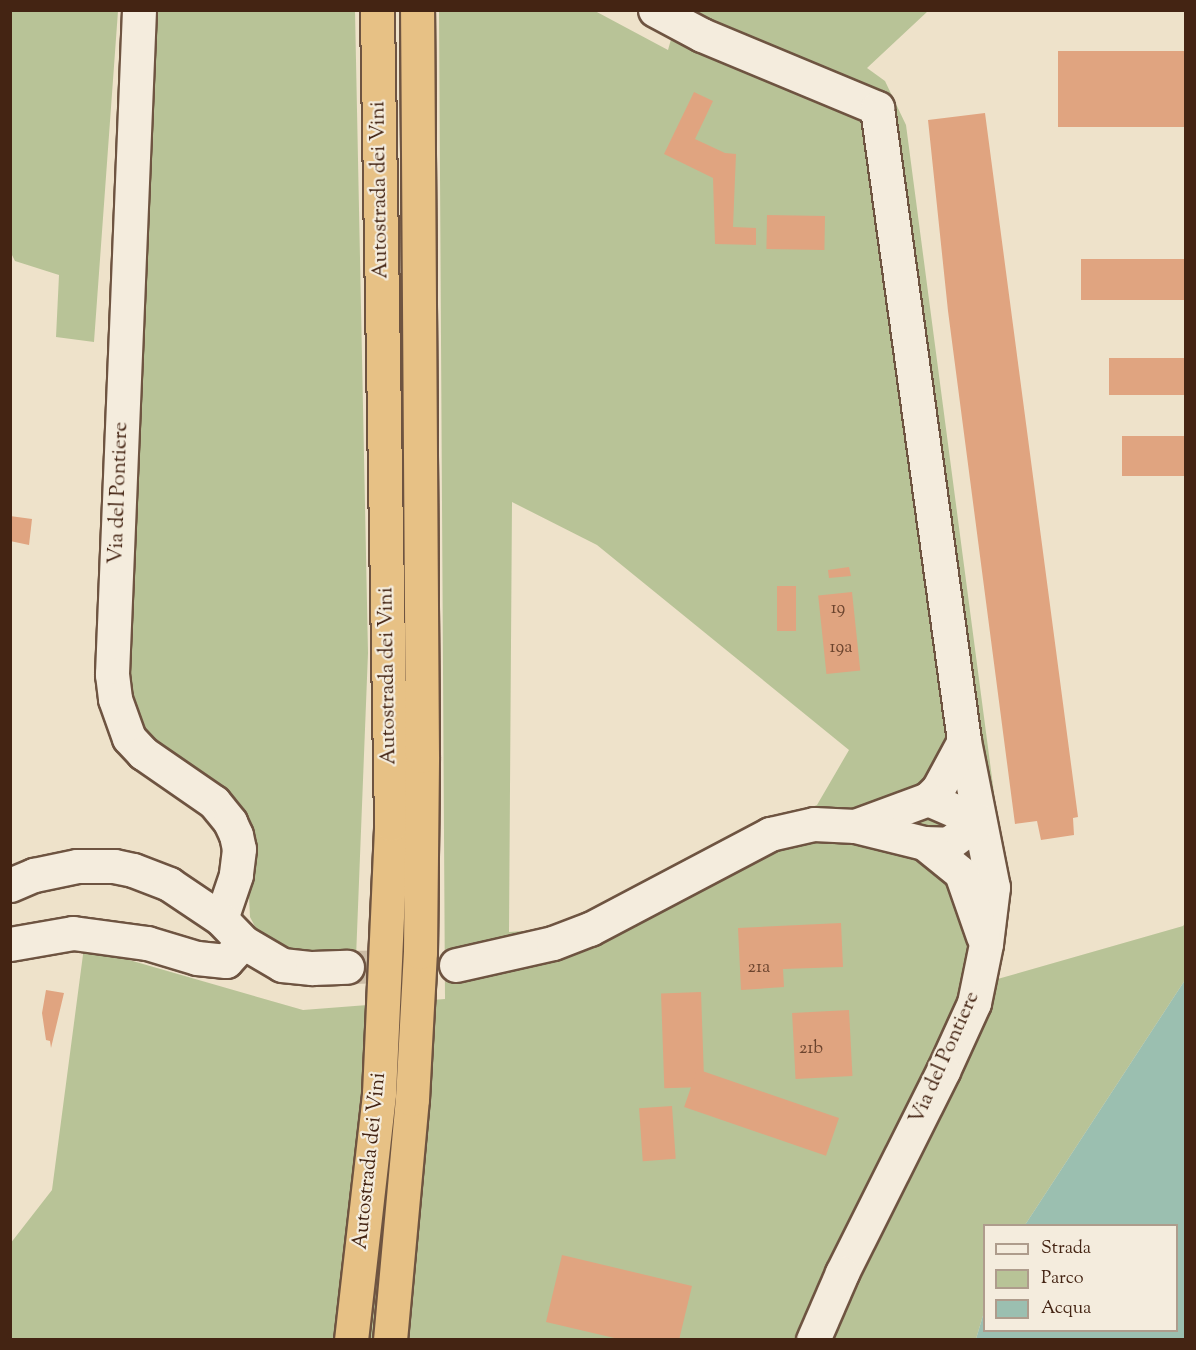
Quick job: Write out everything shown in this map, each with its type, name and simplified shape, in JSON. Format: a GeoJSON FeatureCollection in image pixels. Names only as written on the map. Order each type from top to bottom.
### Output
{"type":"FeatureCollection","features":[{"type":"Feature","properties":{"kind":"highway","name":"Autostrada dei Vini"},"geometry":{"type":"LineString","coordinates":[[351,1340],[380,1093],[391,824],[377,10]]}},
{"type":"Feature","properties":{"kind":"highway","name":"Autostrada dei Vini"},"geometry":{"type":"LineString","coordinates":[[390,1340],[411,1111],[420,952],[422,744],[417,10]]}},
{"type":"Feature","properties":{"kind":"street","name":"Via del Pontiere"},"geometry":{"type":"LineString","coordinates":[[139,10],[112,674],[115,699],[129,738],[143,753],[213,802],[230,822],[239,849],[232,931]]}},
{"type":"Feature","properties":{"kind":"street"},"geometry":{"type":"LineString","coordinates":[[656,10],[696,20]]}},
{"type":"Feature","properties":{"kind":"street","name":"Via del Pontiere"},"geometry":{"type":"LineString","coordinates":[[696,20],[877,108],[964,741],[993,887],[986,944],[974,1003],[943,1071],[842,1273],[813,1340]]}},
{"type":"Feature","properties":{"kind":"street"},"geometry":{"type":"LineString","coordinates":[[855,826],[928,799],[938,789],[964,741]]}},
{"type":"Feature","properties":{"kind":"street"},"geometry":{"type":"LineString","coordinates":[[928,799],[979,821]]}},
{"type":"Feature","properties":{"kind":"street"},"geometry":{"type":"LineString","coordinates":[[456,965],[553,943],[590,929],[770,834],[814,824],[855,826],[924,843],[948,844],[979,821]]}},
{"type":"Feature","properties":{"kind":"street"},"geometry":{"type":"LineString","coordinates":[[924,843],[961,873],[986,944]]}},
{"type":"Feature","properties":{"kind":"street"},"geometry":{"type":"LineString","coordinates":[[10,885],[57,869],[77,866],[114,866],[133,870],[169,884],[282,965],[312,968],[347,967]]}},
{"type":"Feature","properties":{"kind":"street"},"geometry":{"type":"LineString","coordinates":[[10,944],[73,933],[147,943],[197,958],[226,961],[232,931]]}},
{"type":"Feature","properties":{"kind":"green space"},"geometry":{"type":"Polygon","coordinates":[[[10,11],[118,11],[94,342],[56,337],[59,275],[15,261],[11,253],[10,11]]]}},
{"type":"Feature","properties":{"kind":"green space"},"geometry":{"type":"Polygon","coordinates":[[[149,11],[355,11],[368,653],[356,958],[294,953],[260,936],[250,917],[252,853],[154,745],[133,709],[130,693],[149,11]]]}},
{"type":"Feature","properties":{"kind":"green space"},"geometry":{"type":"Polygon","coordinates":[[[439,11],[595,11],[668,50],[677,18],[665,11],[928,11],[867,68],[885,81],[906,125],[1009,907],[994,980],[1183,926],[1186,922],[1185,980],[1026,1224],[983,1224],[983,1315],[976,1339],[11,1339],[10,1244],[52,1190],[84,947],[303,1010],[445,999],[439,11]],[[512,502],[509,932],[567,928],[742,835],[817,805],[849,750],[597,545],[512,502]]]}},
{"type":"Feature","properties":{"kind":"water"},"geometry":{"type":"Polygon","coordinates":[[[1185,980],[1185,1339],[976,1339],[983,1315],[983,1332],[1178,1332],[1178,1224],[1026,1224],[1185,980]]]}},
{"type":"Feature","properties":{"kind":"building"},"geometry":{"type":"Polygon","coordinates":[[[1058,51],[1185,51],[1185,127],[1058,127],[1058,51]]]}},
{"type":"Feature","properties":{"kind":"building"},"geometry":{"type":"Polygon","coordinates":[[[694,92],[713,101],[695,139],[725,153],[736,154],[733,227],[756,228],[756,245],[715,244],[713,178],[664,154],[694,92]]]}},
{"type":"Feature","properties":{"kind":"building"},"geometry":{"type":"Polygon","coordinates":[[[985,113],[1078,817],[1073,818],[1074,835],[1041,840],[1037,821],[1015,824],[948,311],[928,120],[985,113]]]}},
{"type":"Feature","properties":{"kind":"building"},"geometry":{"type":"Polygon","coordinates":[[[767,215],[825,216],[824,250],[766,249],[767,215]]]}},
{"type":"Feature","properties":{"kind":"building"},"geometry":{"type":"Polygon","coordinates":[[[1081,259],[1185,259],[1185,300],[1081,300],[1081,259]]]}},
{"type":"Feature","properties":{"kind":"building"},"geometry":{"type":"Polygon","coordinates":[[[1109,358],[1185,358],[1185,395],[1109,395],[1109,358]]]}},
{"type":"Feature","properties":{"kind":"building"},"geometry":{"type":"Polygon","coordinates":[[[1122,436],[1185,436],[1185,476],[1122,476],[1122,436]]]}},
{"type":"Feature","properties":{"kind":"building"},"geometry":{"type":"Polygon","coordinates":[[[10,516],[32,519],[29,545],[10,541],[10,516]]]}},
{"type":"Feature","properties":{"kind":"building"},"geometry":{"type":"Polygon","coordinates":[[[849,567],[851,576],[829,578],[828,570],[849,567]]]}},
{"type":"Feature","properties":{"kind":"building"},"geometry":{"type":"Polygon","coordinates":[[[777,586],[796,586],[796,631],[777,631],[777,586]]]}},
{"type":"Feature","properties":{"kind":"building"},"geometry":{"type":"Polygon","coordinates":[[[852,592],[860,671],[826,674],[818,596],[852,592]]]}},
{"type":"Feature","properties":{"kind":"building"},"geometry":{"type":"Polygon","coordinates":[[[841,923],[843,967],[783,969],[784,987],[741,990],[738,928],[841,923]]]}},
{"type":"Feature","properties":{"kind":"building"},"geometry":{"type":"Polygon","coordinates":[[[46,990],[64,993],[51,1048],[50,1041],[46,1040],[42,1013],[46,990]]]}},
{"type":"Feature","properties":{"kind":"building"},"geometry":{"type":"Polygon","coordinates":[[[701,992],[704,1087],[664,1088],[661,993],[701,992]]]}},
{"type":"Feature","properties":{"kind":"building"},"geometry":{"type":"Polygon","coordinates":[[[849,1010],[852,1076],[796,1079],[792,1013],[849,1010]]]}},
{"type":"Feature","properties":{"kind":"building"},"geometry":{"type":"Polygon","coordinates":[[[697,1069],[839,1118],[826,1156],[684,1107],[697,1069]]]}},
{"type":"Feature","properties":{"kind":"building"},"geometry":{"type":"Polygon","coordinates":[[[672,1106],[676,1159],[643,1161],[639,1108],[672,1106]]]}},
{"type":"Feature","properties":{"kind":"building"},"geometry":{"type":"Polygon","coordinates":[[[562,1255],[692,1286],[679,1340],[623,1340],[546,1322],[562,1255]]]}},
{"type":"Feature","properties":{"kind":"tunnel"},"geometry":{"type":"LineString","coordinates":[[347,967],[456,965]]}}]}
